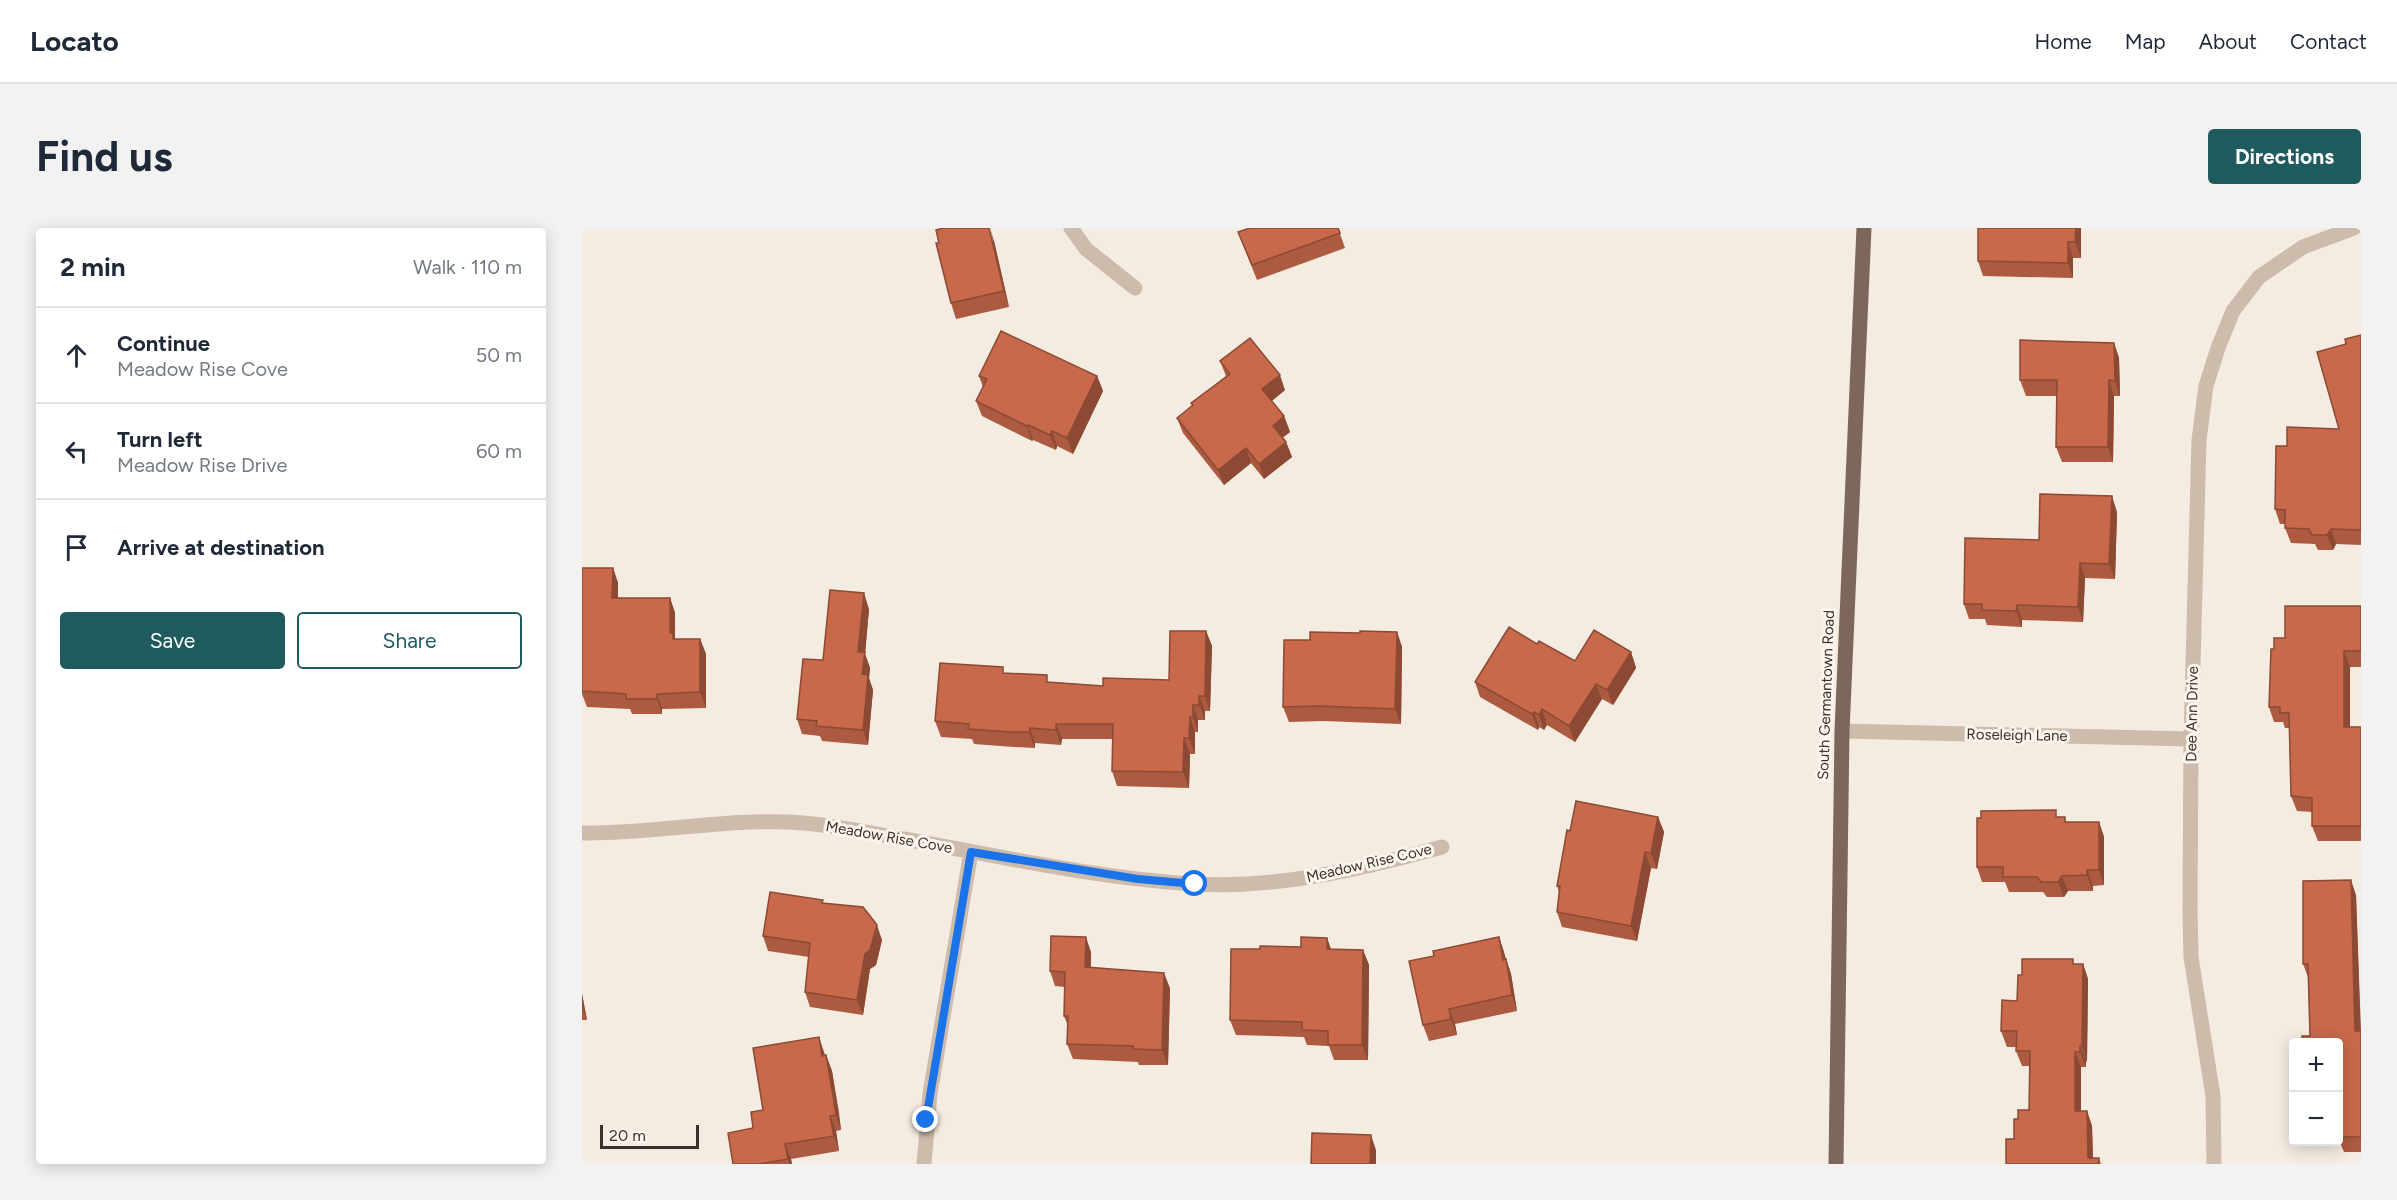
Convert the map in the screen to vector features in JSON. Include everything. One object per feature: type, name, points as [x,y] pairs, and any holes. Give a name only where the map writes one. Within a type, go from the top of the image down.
[{"type":"main road","name":"South Germantown Road","points":[[1836,1164],[1842,731],[1864,228]]},
{"type":"street","points":[[1071,228],[1086,249],[1135,288]]},
{"type":"street","name":"Dee Ann Drive","points":[[2214,1164],[2213,1096],[2192,957],[2190,911],[2191,739],[2199,440],[2206,386],[2233,311],[2259,277],[2303,247],[2354,228]]},
{"type":"street","name":"Roseleigh Lane","points":[[1842,731],[2191,739]]},
{"type":"street","name":"Meadow Rise Cove","points":[[582,833],[606,834],[736,822],[803,823],[1138,879],[1195,884],[1251,883],[1303,878],[1365,867],[1442,847]]},
{"type":"street","points":[[924,1164],[930,1094],[971,852]]},
{"type":"building","points":[[989,228],[1004,291],[951,303],[936,243],[939,243],[936,230]]},
{"type":"building","points":[[1250,228],[1338,228],[1340,233],[1252,265],[1238,232]]},
{"type":"building","points":[[1978,228],[2076,228],[2075,242],[2068,242],[2068,263],[1978,261]]},
{"type":"building","points":[[1001,331],[1097,376],[1067,438],[1052,431],[1050,435],[1027,426],[976,401],[987,379],[979,376]]},
{"type":"building","points":[[2361,335],[2361,530],[2331,529],[2327,535],[2312,535],[2309,529],[2285,528],[2285,510],[2275,509],[2276,446],[2287,446],[2287,427],[2339,429],[2317,352],[2346,344],[2345,339]]},
{"type":"building","points":[[1250,338],[1280,375],[1262,389],[1284,416],[1273,426],[1286,442],[1259,464],[1246,448],[1218,470],[1177,418],[1193,405],[1191,403],[1230,374],[1220,361]]},
{"type":"building","points":[[2020,340],[2114,343],[2115,381],[2109,380],[2108,447],[2056,447],[2057,380],[2020,380]]},
{"type":"building","points":[[2040,494],[2112,496],[2109,564],[2080,563],[2078,607],[2017,605],[2016,611],[1982,610],[1982,604],[1964,604],[1965,538],[2039,540]]},
{"type":"building","points":[[582,568],[613,568],[612,598],[670,598],[670,633],[673,633],[673,639],[700,639],[700,692],[657,694],[657,699],[626,699],[626,694],[582,691]]},
{"type":"building","points":[[830,590],[864,593],[858,652],[865,652],[862,674],[868,675],[863,730],[816,726],[817,721],[797,719],[803,659],[823,660]]},
{"type":"building","points":[[2285,606],[2361,606],[2361,651],[2344,651],[2344,727],[2361,727],[2361,826],[2312,826],[2312,798],[2291,796],[2289,713],[2280,713],[2280,707],[2269,707],[2271,649],[2274,649],[2274,638],[2285,638]]},
{"type":"building","points":[[1509,627],[1537,644],[1539,641],[1575,661],[1594,630],[1631,652],[1607,690],[1596,684],[1569,726],[1542,709],[1539,715],[1534,712],[1532,714],[1475,682]]},
{"type":"building","points":[[1170,631],[1206,631],[1205,696],[1199,696],[1199,705],[1193,705],[1189,738],[1184,738],[1183,772],[1112,771],[1113,724],[1056,724],[1056,730],[1030,728],[1029,732],[1009,732],[968,729],[969,724],[935,721],[940,663],[1003,667],[1003,673],[1047,675],[1047,682],[1103,686],[1103,678],[1169,680]]},
{"type":"building","points":[[1360,631],[1397,632],[1395,709],[1283,707],[1284,640],[1310,640],[1310,632],[1360,633]]},
{"type":"building","points":[[1576,801],[1658,817],[1651,853],[1645,852],[1631,926],[1557,912],[1560,886],[1557,886],[1567,830],[1570,831]]},
{"type":"building","points":[[2056,810],[2056,817],[2065,817],[2065,822],[2099,822],[2099,870],[2087,870],[2087,875],[2062,876],[2058,882],[2041,882],[2037,877],[2003,877],[2003,867],[1977,867],[1977,818],[1981,818],[1981,811]]},
{"type":"building","points":[[2351,880],[2355,1031],[2361,1031],[2361,1137],[2343,1137],[2343,1038],[2302,1038],[2302,1036],[2310,1036],[2308,964],[2303,964],[2303,881]]},
{"type":"building","points":[[770,892],[823,900],[822,903],[863,907],[877,925],[870,950],[865,954],[857,1000],[805,992],[810,943],[763,936]]},
{"type":"building","points":[[1051,936],[1086,937],[1085,967],[1164,973],[1162,1050],[1133,1049],[1133,1046],[1067,1044],[1068,1016],[1064,1016],[1065,972],[1050,971]]},
{"type":"building","points":[[1301,937],[1327,938],[1327,949],[1363,950],[1362,1045],[1328,1045],[1328,1031],[1302,1030],[1302,1022],[1230,1020],[1231,949],[1260,949],[1260,946],[1301,947]]},
{"type":"building","points":[[1499,937],[1503,960],[1506,959],[1512,995],[1449,1009],[1451,1019],[1423,1025],[1409,961],[1434,956],[1433,951]]},
{"type":"building","points":[[2022,959],[2073,959],[2073,964],[2083,964],[2082,1046],[2080,1046],[2080,1052],[2075,1052],[2075,1111],[2087,1111],[2088,1158],[2099,1158],[2098,1164],[2006,1164],[2006,1139],[2014,1139],[2014,1119],[2018,1119],[2018,1110],[2029,1110],[2030,1051],[2016,1051],[2017,1031],[2001,1031],[2002,1000],[2017,1001],[2018,975],[2022,975]]},
{"type":"building","points":[[819,1037],[822,1056],[826,1055],[836,1115],[830,1116],[834,1136],[785,1144],[788,1159],[759,1164],[733,1164],[728,1133],[753,1128],[751,1112],[763,1110],[753,1048]]},
{"type":"building","points":[[1312,1133],[1371,1135],[1370,1164],[1311,1164]]},
{"type":"route","points":[[926,1120],[971,852],[1138,879],[1195,884]]}]
